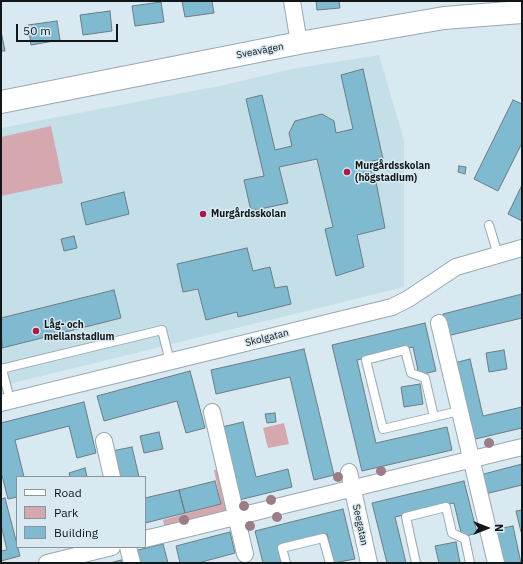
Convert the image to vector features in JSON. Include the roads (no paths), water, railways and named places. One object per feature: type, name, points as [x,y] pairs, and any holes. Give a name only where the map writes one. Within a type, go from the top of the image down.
[{"type":"main road","name":"Sveavägen","points":[[1,102],[299,43],[444,18],[522,12]]},
{"type":"street","points":[[292,1],[299,43]]},
{"type":"street","name":"Skolgatan","points":[[5,402],[392,307],[408,300],[456,267],[522,248]]},
{"type":"street","points":[[439,323],[496,563]]},
{"type":"street","points":[[212,412],[245,554]]},
{"type":"street","points":[[104,441],[112,476]]},
{"type":"street","points":[[146,539],[237,518],[352,487],[522,447]]},
{"type":"street","points":[[349,472],[352,487]]},
{"type":"street","name":"Seegatan","points":[[352,487],[369,563]]},
{"type":"street","points":[[48,563],[108,548]]},
{"type":"street","points":[[128,548],[132,563]]},
{"type":"lane","points":[[489,225],[498,254]]},
{"type":"lane","points":[[5,402],[1,369],[162,330],[170,362]]},
{"type":"lane","points":[[434,417],[425,378],[411,373],[405,350],[366,360],[383,429],[434,417],[459,410]]},
{"type":"lane","points":[[416,563],[406,517],[446,507],[452,533],[465,539],[470,563]]},
{"type":"lane","points":[[286,563],[282,548],[323,538],[330,563]]},
{"type":"place","name":"Murgårdsskolan (högstadium)","points":[[347,172]]},
{"type":"place","name":"Murgårdsskolan","points":[[203,214]]},
{"type":"place","name":"Låg- och mellanstadium","points":[[36,331]]}]
